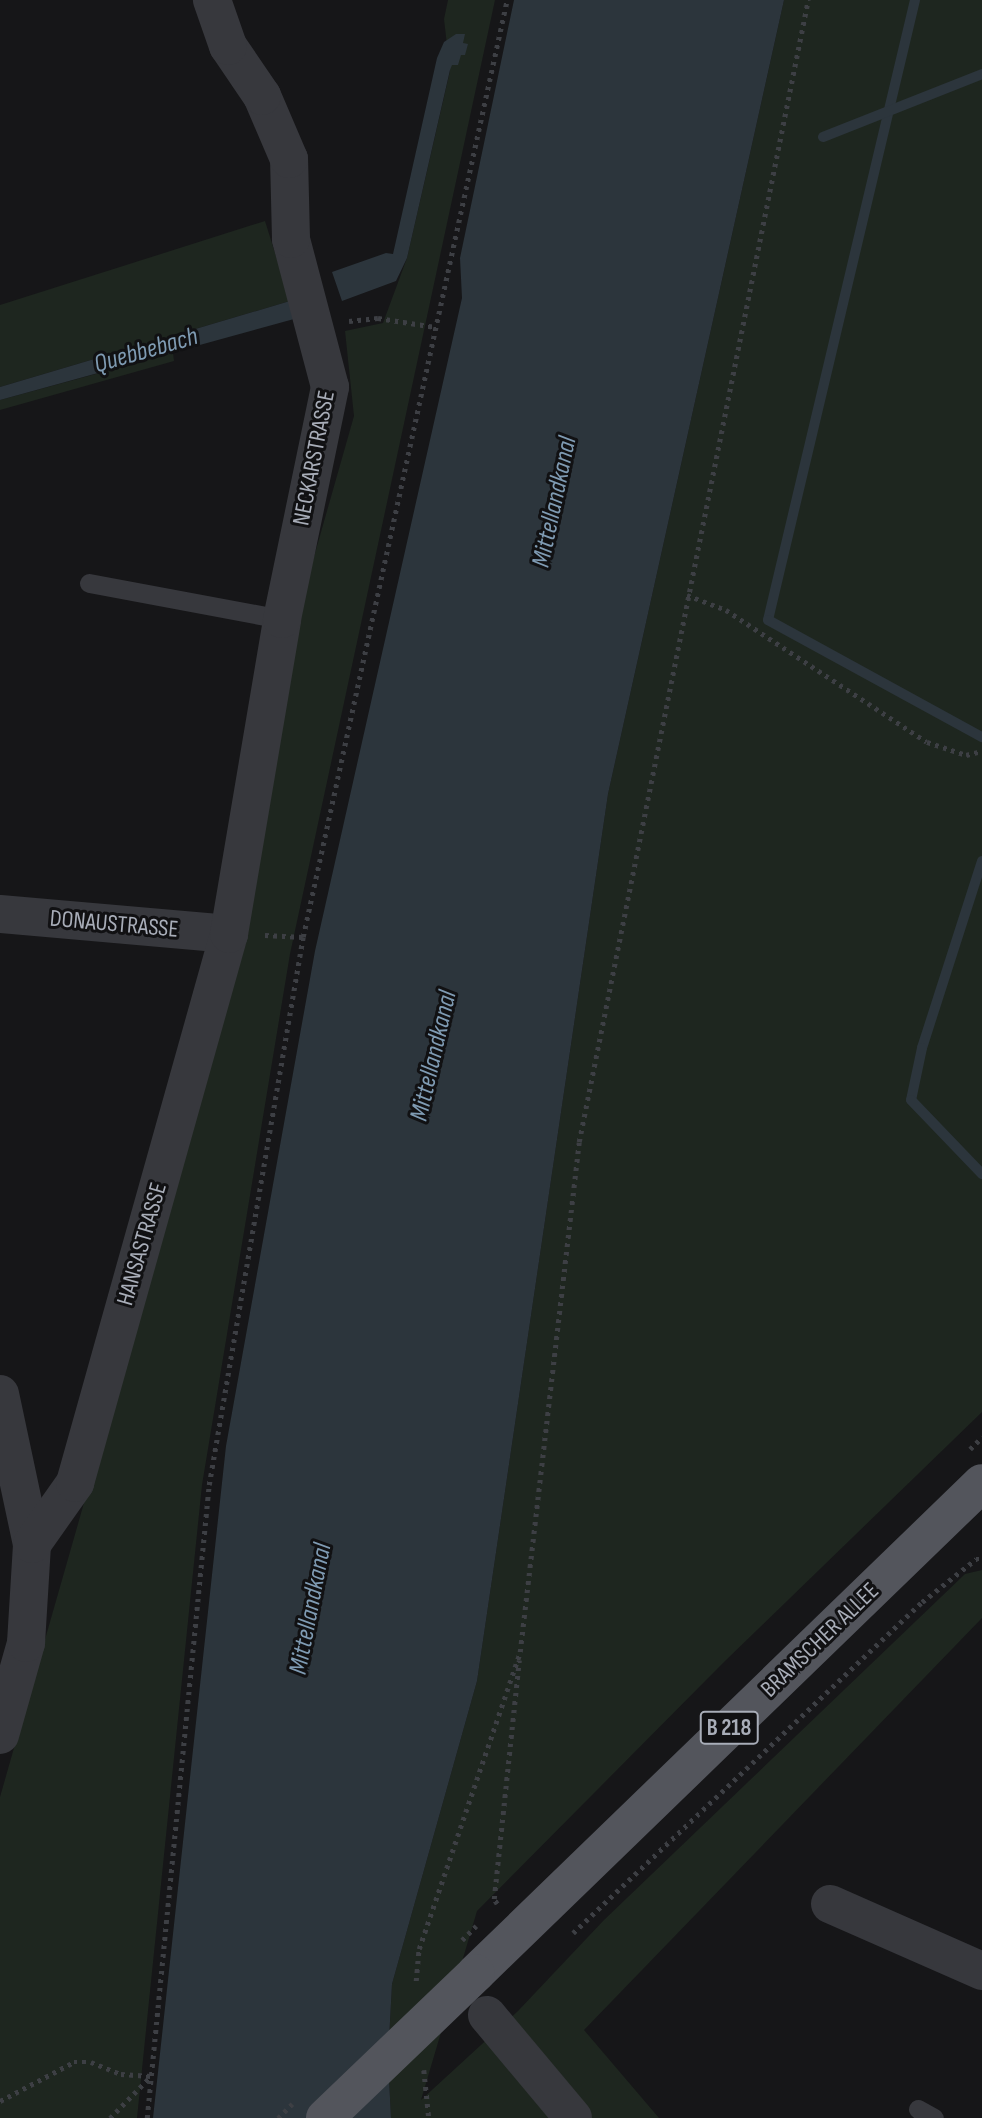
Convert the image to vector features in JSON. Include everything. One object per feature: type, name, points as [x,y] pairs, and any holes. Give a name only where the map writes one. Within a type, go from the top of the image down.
[{"type":"main road","name":"BRAMSCHER ALLEE","points":[[325,2118],[982,1483]]},
{"type":"street","name":"NECKARSTRASSE","points":[[212,0],[228,46],[262,96],[289,159],[291,239],[316,324],[330,387],[282,619],[229,934]]},
{"type":"street","name":"DONAUSTRASSE","points":[[0,914],[229,934]]},
{"type":"street","name":"HANSASTRASSE","points":[[32,1545],[75,1482],[229,934]]},
{"type":"street","points":[[0,1394],[32,1545],[26,1643],[0,1735]]},
{"type":"street","points":[[830,1904],[982,1971]]},
{"type":"street","points":[[487,2015],[573,2118]]},
{"type":"lane","points":[[89,583],[282,619]]},
{"type":"path","points":[[147,2118],[209,1485],[303,937],[507,0]]},
{"type":"path","points":[[497,1905],[494,1899],[520,1652],[579,1142],[808,0]]},
{"type":"path","points":[[316,324],[378,318],[435,327]]},
{"type":"path","points":[[687,595],[726,610],[927,742],[966,755],[982,751]]},
{"type":"path","points":[[566,1940],[922,1602],[976,1559],[982,1559]]},
{"type":"path","points":[[416,1985],[419,1949],[520,1652]]},
{"type":"path","points":[[0,2101],[74,2063],[91,2063],[121,2074],[151,2076]]},
{"type":"path","points":[[424,2065],[429,2118]]},
{"type":"path","points":[[110,2118],[151,2076]]},
{"type":"shaded area","points":[[448,0],[495,0],[290,954],[202,1485],[137,2118],[0,2118],[0,1797],[241,953],[296,620],[354,416],[345,331],[383,323],[407,258],[450,71],[444,19]]},
{"type":"shaded area","points":[[784,0],[982,0],[982,1412],[724,1662],[477,1911],[421,2100],[518,2011],[604,1920],[965,1574],[982,1570],[982,1618],[584,2030],[659,2118],[391,2118],[388,2059],[392,1984],[477,1681],[608,794]]},
{"type":"shaded area","points":[[265,221],[290,301],[0,387],[0,305]]},
{"type":"shaded area","points":[[173,353],[174,361],[0,410],[0,400]]},
{"type":"water","name":"Mittellandkanal","points":[[514,0],[784,0],[608,794],[477,1681],[392,1984],[388,2059],[391,2118],[153,2118],[226,1446],[315,951],[462,298],[460,258]]},
{"type":"water","points":[[456,34],[465,34],[463,43],[468,44],[465,55],[461,55],[458,65],[452,65],[450,70],[407,258],[396,281],[342,301],[332,272],[386,253],[393,254],[437,58],[444,42]]},
{"type":"water","name":"Quebbebach","points":[[290,301],[294,319],[0,400],[0,387]]},
{"type":"waterway","points":[[915,0],[768,620],[982,737]]},
{"type":"waterway","points":[[823,137],[982,74]]},
{"type":"waterway","points":[[982,861],[922,1048],[911,1100],[982,1174]]}]
